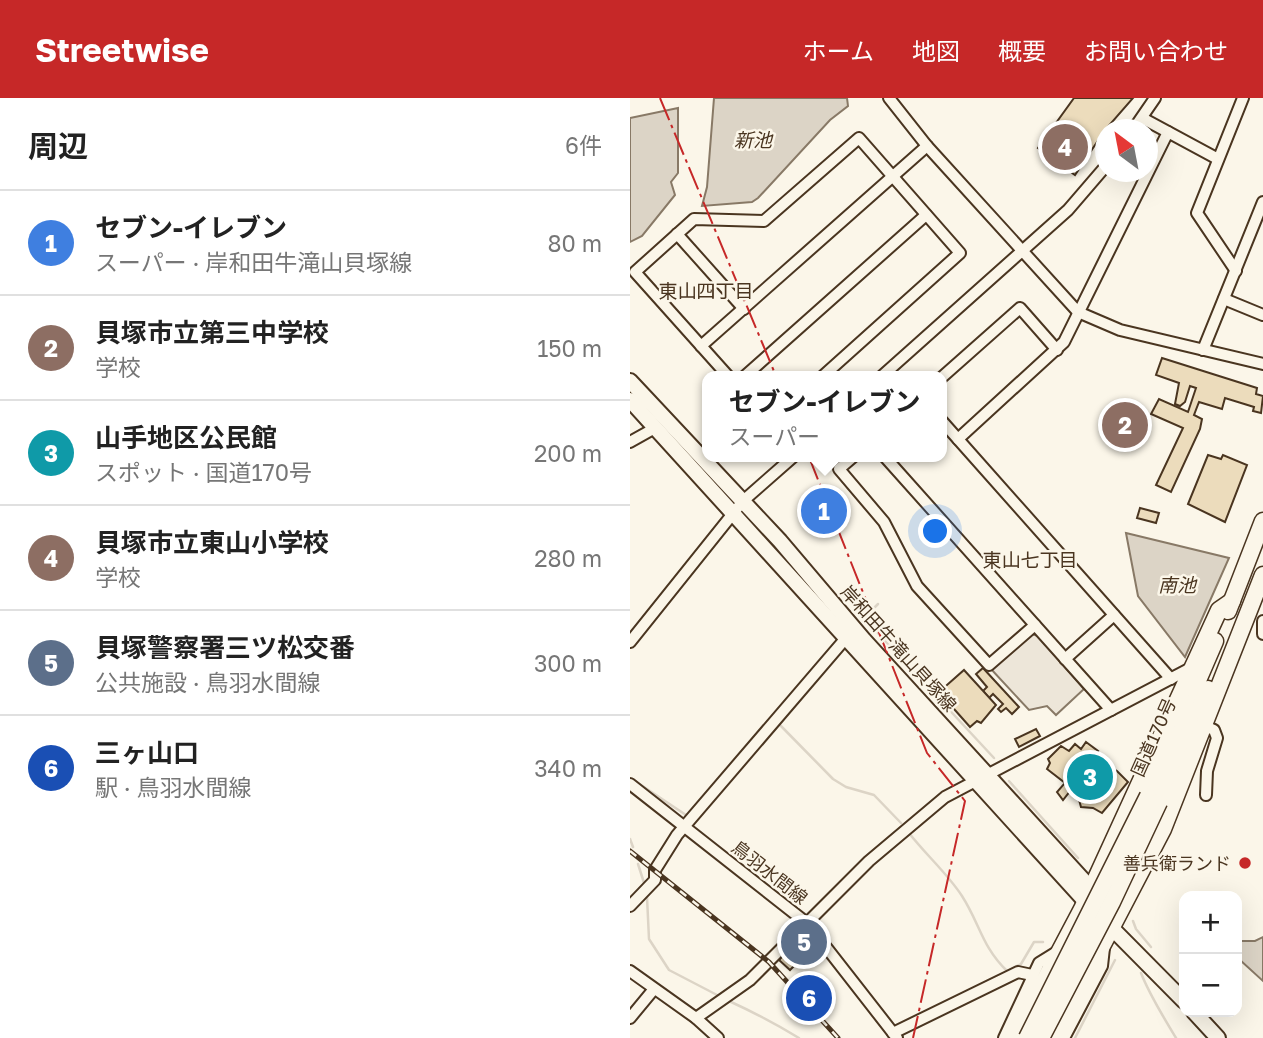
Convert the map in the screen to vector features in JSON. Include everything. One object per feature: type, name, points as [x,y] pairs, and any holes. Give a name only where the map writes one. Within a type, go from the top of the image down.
[{"type":"highway","name":"国道170号","points":[[1041,1038],[1112,902],[1263,521]]},
{"type":"highway","name":"国道170号","points":[[1027,1038],[1154,799],[1263,562]]},
{"type":"highway","points":[[1054,1038],[1163,830],[1259,604],[1263,575]]},
{"type":"highway","points":[[1014,1038],[1088,894],[1219,610],[1232,601]]},
{"type":"main road","name":"岸和田牛滝山貝塚線","points":[[630,381],[702,457]]},
{"type":"main road","name":"岸和田牛滝山貝塚線","points":[[630,400],[846,638],[981,777],[1179,996]]},
{"type":"main road","name":"岸和田牛滝山貝塚線","points":[[706,462],[981,777]]},
{"type":"main road","points":[[1199,1017],[1218,1038]]},
{"type":"street","points":[[888,98],[927,146],[1078,312],[1120,330],[1263,364]]},
{"type":"street","points":[[1154,98],[1142,118],[1218,159]]},
{"type":"street","points":[[1236,271],[1197,213],[1243,98]]},
{"type":"street","points":[[958,439],[1064,342],[1168,132]]},
{"type":"street","points":[[724,371],[635,272],[694,219],[764,221],[859,138],[960,253],[829,371]]},
{"type":"street","points":[[701,346],[927,146]]},
{"type":"street","points":[[888,371],[1068,210],[1095,179]]},
{"type":"street","points":[[1203,350],[1263,202]]},
{"type":"street","points":[[751,371],[926,215]]},
{"type":"street","points":[[677,234],[744,309]]},
{"type":"street","points":[[1224,299],[1263,315]]},
{"type":"street","points":[[947,373],[1020,308],[1057,350]]},
{"type":"street","points":[[947,427],[1171,679]]},
{"type":"street","points":[[630,442],[655,428]]},
{"type":"street","points":[[630,642],[743,501],[787,462]]},
{"type":"street","points":[[847,462],[839,469],[884,522],[917,586],[989,665],[1035,625]]},
{"type":"street","points":[[890,462],[1111,710]]},
{"type":"street","points":[[1065,659],[1114,615]]},
{"type":"street","points":[[1263,621],[1263,634]]},
{"type":"street","points":[[630,906],[648,890],[664,853],[684,826],[846,638]]},
{"type":"street","points":[[696,1018],[750,980],[869,861],[915,821],[981,777],[1191,668]]},
{"type":"street","points":[[1205,726],[1214,730],[1217,738],[1207,771],[1206,795]]},
{"type":"street","name":"鳥羽水間線","points":[[630,784],[808,924],[895,1035]]},
{"type":"street","points":[[1065,1038],[1102,966],[1105,945]]},
{"type":"street","points":[[1004,1038],[1032,975],[1044,957],[1060,950]]},
{"type":"street","points":[[630,971],[696,1018],[716,1037]]},
{"type":"street","points":[[895,1035],[1018,972],[1032,975]]},
{"type":"street","points":[[630,1018],[654,989]]},
{"type":"shaded area","points":[[1032,634],[1038,636],[1084,689],[1056,715],[1047,706],[1029,710],[991,669]]},
{"type":"water","name":"新池","points":[[714,98],[847,98],[848,106],[830,120],[758,198],[752,202],[702,206],[707,187]]},
{"type":"water","points":[[678,108],[678,173],[671,182],[675,195],[642,236],[630,242],[630,118]]},
{"type":"water","name":"南池","points":[[1126,533],[1229,558],[1185,657],[1138,596]]},
{"type":"water","points":[[1263,937],[1263,981],[1242,962],[1242,941],[1255,941]]},
{"type":"building","points":[[1074,98],[1133,98],[1115,119],[1095,119],[1095,145],[1075,175],[1038,148]]},
{"type":"building","points":[[1162,358],[1257,388],[1256,394],[1263,396],[1261,413],[1253,411],[1254,407],[1225,398],[1222,409],[1199,402],[1194,415],[1202,419],[1200,429],[1171,492],[1156,485],[1183,428],[1151,414],[1159,399],[1188,412],[1196,388],[1190,386],[1185,402],[1180,406],[1175,404],[1179,383],[1156,375]]},
{"type":"building","points":[[1208,455],[1221,459],[1223,455],[1247,465],[1225,522],[1188,504]]},
{"type":"building","points":[[823,496],[838,512],[825,525],[810,509]]},
{"type":"building","points":[[1140,508],[1159,513],[1156,523],[1137,518]]},
{"type":"building","points":[[983,668],[1019,707],[1012,714],[1006,708],[1001,712],[998,709],[1003,704],[993,694],[989,698],[983,691],[987,687],[976,674]]},
{"type":"building","points":[[964,670],[996,705],[981,723],[977,721],[970,727],[939,692]]},
{"type":"building","points":[[1036,729],[1040,736],[1019,747],[1015,739]]},
{"type":"building","points":[[1086,742],[1098,751],[1093,757],[1117,771],[1128,782],[1102,813],[1093,808],[1081,807],[1078,796],[1071,790],[1063,800],[1057,792],[1065,783],[1047,769],[1050,763],[1048,759],[1061,746],[1069,751],[1075,744],[1081,749]]},
{"type":"building","points":[[785,953],[796,964],[790,970],[779,960]]},
{"type":"waterway","points":[[878,604],[864,618],[994,758]]},
{"type":"waterway","points":[[779,724],[833,779],[846,787],[874,795],[901,823]]},
{"type":"waterway","points":[[635,781],[686,815]]},
{"type":"waterway","points":[[1009,781],[1078,858]]},
{"type":"waterway","points":[[909,833],[956,888],[992,953],[1007,971],[1021,964],[1034,942],[1043,942]]},
{"type":"waterway","points":[[630,839],[633,847]]},
{"type":"waterway","points":[[638,864],[645,886]]},
{"type":"waterway","points":[[647,897],[649,939],[669,970],[719,996]]},
{"type":"waterway","points":[[1133,921],[1151,947]]},
{"type":"waterway","points":[[1075,1038],[1115,960]]},
{"type":"waterway","points":[[1141,973],[1176,1038]]},
{"type":"waterway","points":[[729,1001],[799,1038]]},
{"type":"railway","points":[[630,851],[769,962],[838,1038]]},
{"type":"power","points":[[660,98],[774,371]]},
{"type":"power","points":[[811,462],[927,753],[965,801],[913,1038]]},
{"type":"place","name":"貝塚市立東山小学校","points":[[1065,147]]},
{"type":"place","name":"貝塚市立第三中学校","points":[[1125,425]]},
{"type":"place","name":"セブン-イレブン","points":[[824,511]]},
{"type":"place","name":"山手地区公民館","points":[[1090,777]]},
{"type":"place","name":"善兵衛ランド","points":[[1245,863]]},
{"type":"place","name":"貝塚警察署三ツ松交番","points":[[804,942]]},
{"type":"place","name":"三ヶ山口","points":[[809,998]]},
{"type":"district","name":"東山四丁目","points":[[706,290]]},
{"type":"district","name":"東山七丁目","points":[[1030,559]]}]
